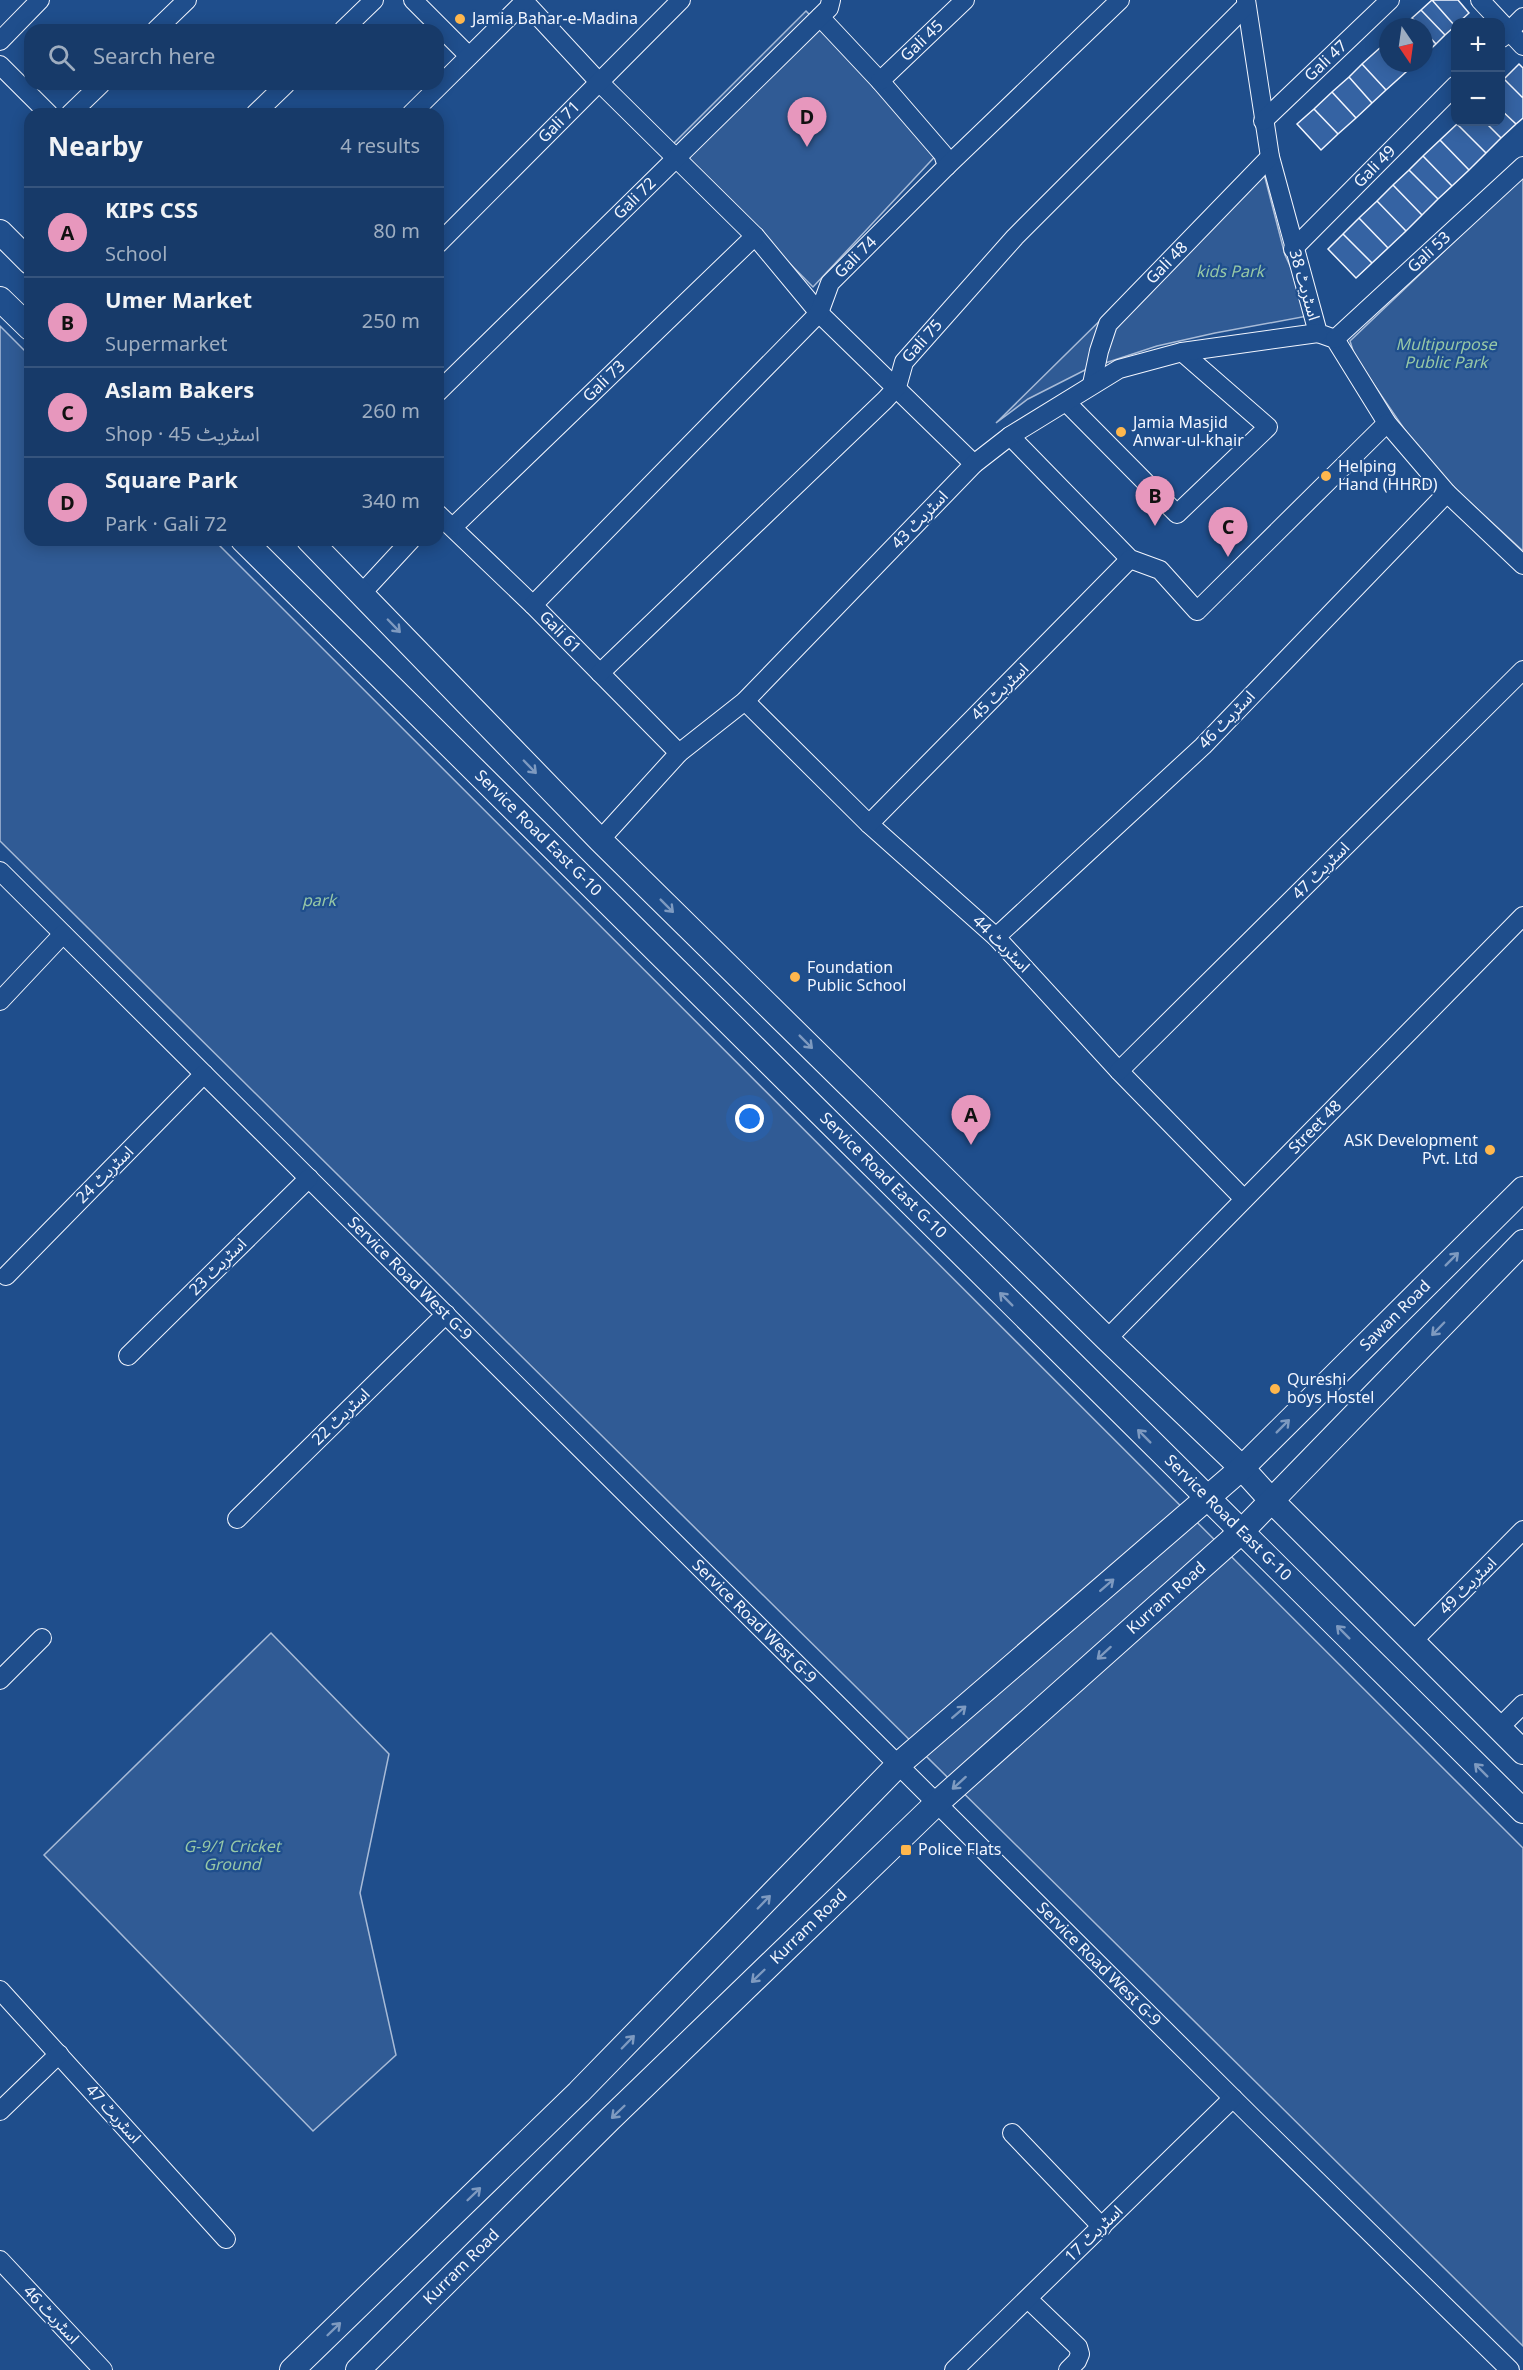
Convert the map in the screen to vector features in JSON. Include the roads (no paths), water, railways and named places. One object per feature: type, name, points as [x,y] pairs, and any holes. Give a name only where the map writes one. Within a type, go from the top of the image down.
[{"type":"main road","points":[[0,232],[24,256]]},
{"type":"main road","points":[[0,299],[24,322]]},
{"type":"main road","name":"Service Road East G-10","points":[[249,546],[1523,1811]]},
{"type":"main road","points":[[315,546],[600,840],[1107,1339],[1242,1468],[1271,1500],[1523,1752]]},
{"type":"main road","name":"Sawan Road","points":[[899,1764],[1242,1468],[1523,1188]]},
{"type":"main road","points":[[1271,1500],[1520,1250]]},
{"type":"main road","name":"Kurram Road","points":[[358,2370],[610,2119],[937,1803],[1242,1531],[1271,1500]]},
{"type":"main road","points":[[292,2370],[579,2092],[899,1764]]},
{"type":"street","points":[[0,41],[40,0]]},
{"type":"street","points":[[162,24],[187,0]]},
{"type":"street","points":[[349,24],[374,0]]},
{"type":"street","points":[[413,0],[437,24]]},
{"type":"street","name":"Gali 71","points":[[444,238],[681,0]]},
{"type":"street","name":"Gali 45","points":[[880,81],[965,0]]},
{"type":"street","name":"Gali 74","points":[[533,605],[819,313],[830,283],[1119,0]]},
{"type":"street","name":"Gali 47","points":[[1263,121],[1390,0]]},
{"type":"street","points":[[1480,0],[1493,18]]},
{"type":"street","points":[[444,81],[525,1],[599,82],[755,236],[819,313],[974,464]]},
{"type":"street","name":"اسٹریٹ 38","points":[[1246,3],[1270,157],[1293,249],[1326,336],[1387,423],[1447,493],[1523,565]]},
{"type":"street","name":"Gali 75","points":[[600,673],[897,387],[904,362],[1014,237],[1246,3]]},
{"type":"street","points":[[828,7],[880,81],[942,154],[947,166]]},
{"type":"street","name":"Gali 72","points":[[444,386],[828,7]]},
{"type":"street","points":[[1523,17],[1505,35],[1523,46]]},
{"type":"street","points":[[444,31],[469,56]]},
{"type":"street","points":[[0,65],[24,89]]},
{"type":"street","name":"Gali 49","points":[[1293,249],[1451,89]]},
{"type":"street","points":[[25,90],[43,108]]},
{"type":"street","points":[[76,108],[95,90]]},
{"type":"street","points":[[261,108],[280,90]]},
{"type":"street","points":[[417,108],[435,90]]},
{"type":"street","name":"Gali 48","points":[[1092,384],[1108,324],[1270,157]]},
{"type":"street","name":"Gali 53","points":[[1326,336],[1523,166]]},
{"type":"street","name":"Gali 73","points":[[453,527],[755,236]]},
{"type":"street","name":"اسٹریٹ 43","points":[[600,840],[679,753],[745,701],[974,464],[1010,436],[1119,369],[1182,351],[1326,336]]},
{"type":"street","points":[[1065,402],[1177,514],[1268,427],[1182,351]]},
{"type":"street","points":[[1010,436],[1131,560],[1160,570],[1197,611],[1387,423]]},
{"type":"street","name":"اسٹریٹ 46","points":[[996,937],[1203,746],[1447,493]]},
{"type":"street","name":"Gali 61","points":[[444,519],[679,753]]},
{"type":"street","points":[[362,593],[405,546]]},
{"type":"street","name":"اسٹریٹ 45","points":[[869,824],[1131,560]]},
{"type":"street","name":"اسٹریٹ 47","points":[[1119,1071],[1523,670]]},
{"type":"street","name":"اسٹریٹ 44","points":[[745,701],[869,824],[996,937],[1119,1071],[1244,1199]]},
{"type":"street","name":"Service Road West G-9","points":[[0,871],[1233,2098],[1510,2370]]},
{"type":"street","name":"Street 48","points":[[1107,1339],[1523,916]]},
{"type":"street","points":[[0,1001],[63,934]]},
{"type":"street","name":"اسٹریٹ 24","points":[[6,1276],[204,1074]]},
{"type":"street","name":"اسٹریٹ 23","points":[[128,1356],[309,1178]]},
{"type":"street","name":"اسٹریٹ 22","points":[[237,1519],[446,1314]]},
{"type":"street","name":"اسٹریٹ 49","points":[[1412,1642],[1523,1530]]},
{"type":"street","points":[[0,1680],[42,1638]]},
{"type":"street","points":[[1499,1728],[1523,1704]]},
{"type":"street","name":"اسٹریٹ 47","points":[[0,1990],[226,2239]]},
{"type":"street","points":[[0,2111],[59,2054]]},
{"type":"street","name":"اسٹریٹ 17","points":[[954,2370],[1233,2098]]},
{"type":"street","points":[[1012,2133],[1102,2227]]},
{"type":"street","name":"اسٹریٹ 46","points":[[0,2260],[103,2370]]},
{"type":"street","points":[[1028,2300],[1078,2347],[1080,2354],[1077,2361],[1068,2370]]},
{"type":"place","name":"Jamia Bahar-e-Madina","points":[[460,19]]},
{"type":"place","name":"Square Park","points":[[807,147]]},
{"type":"place","name":"Jamia Masjid Anwar-ul-khair","points":[[1121,432]]},
{"type":"place","name":"Helping Hand (HHRD)","points":[[1326,476]]},
{"type":"place","name":"Umer Market","points":[[1155,526]]},
{"type":"place","name":"Aslam Bakers","points":[[1228,557]]},
{"type":"place","name":"Foundation Public School","points":[[795,977]]},
{"type":"place","name":"KIPS CSS","points":[[971,1145]]},
{"type":"place","name":"ASK Development Pvt. Ltd","points":[[1490,1150]]},
{"type":"place","name":"Qureshi boys Hostel","points":[[1275,1389]]},
{"type":"place","name":"Police Flats","points":[[906,1850]]},
{"type":"park label","name":"kids Park","points":[[1230,272]]},
{"type":"park label","name":"Multipurpose Public Park","points":[[1446,354]]},
{"type":"park label","name":"park","points":[[319,901]]},
{"type":"park label","name":"G-9/1 Cricket Ground","points":[[232,1856]]}]
